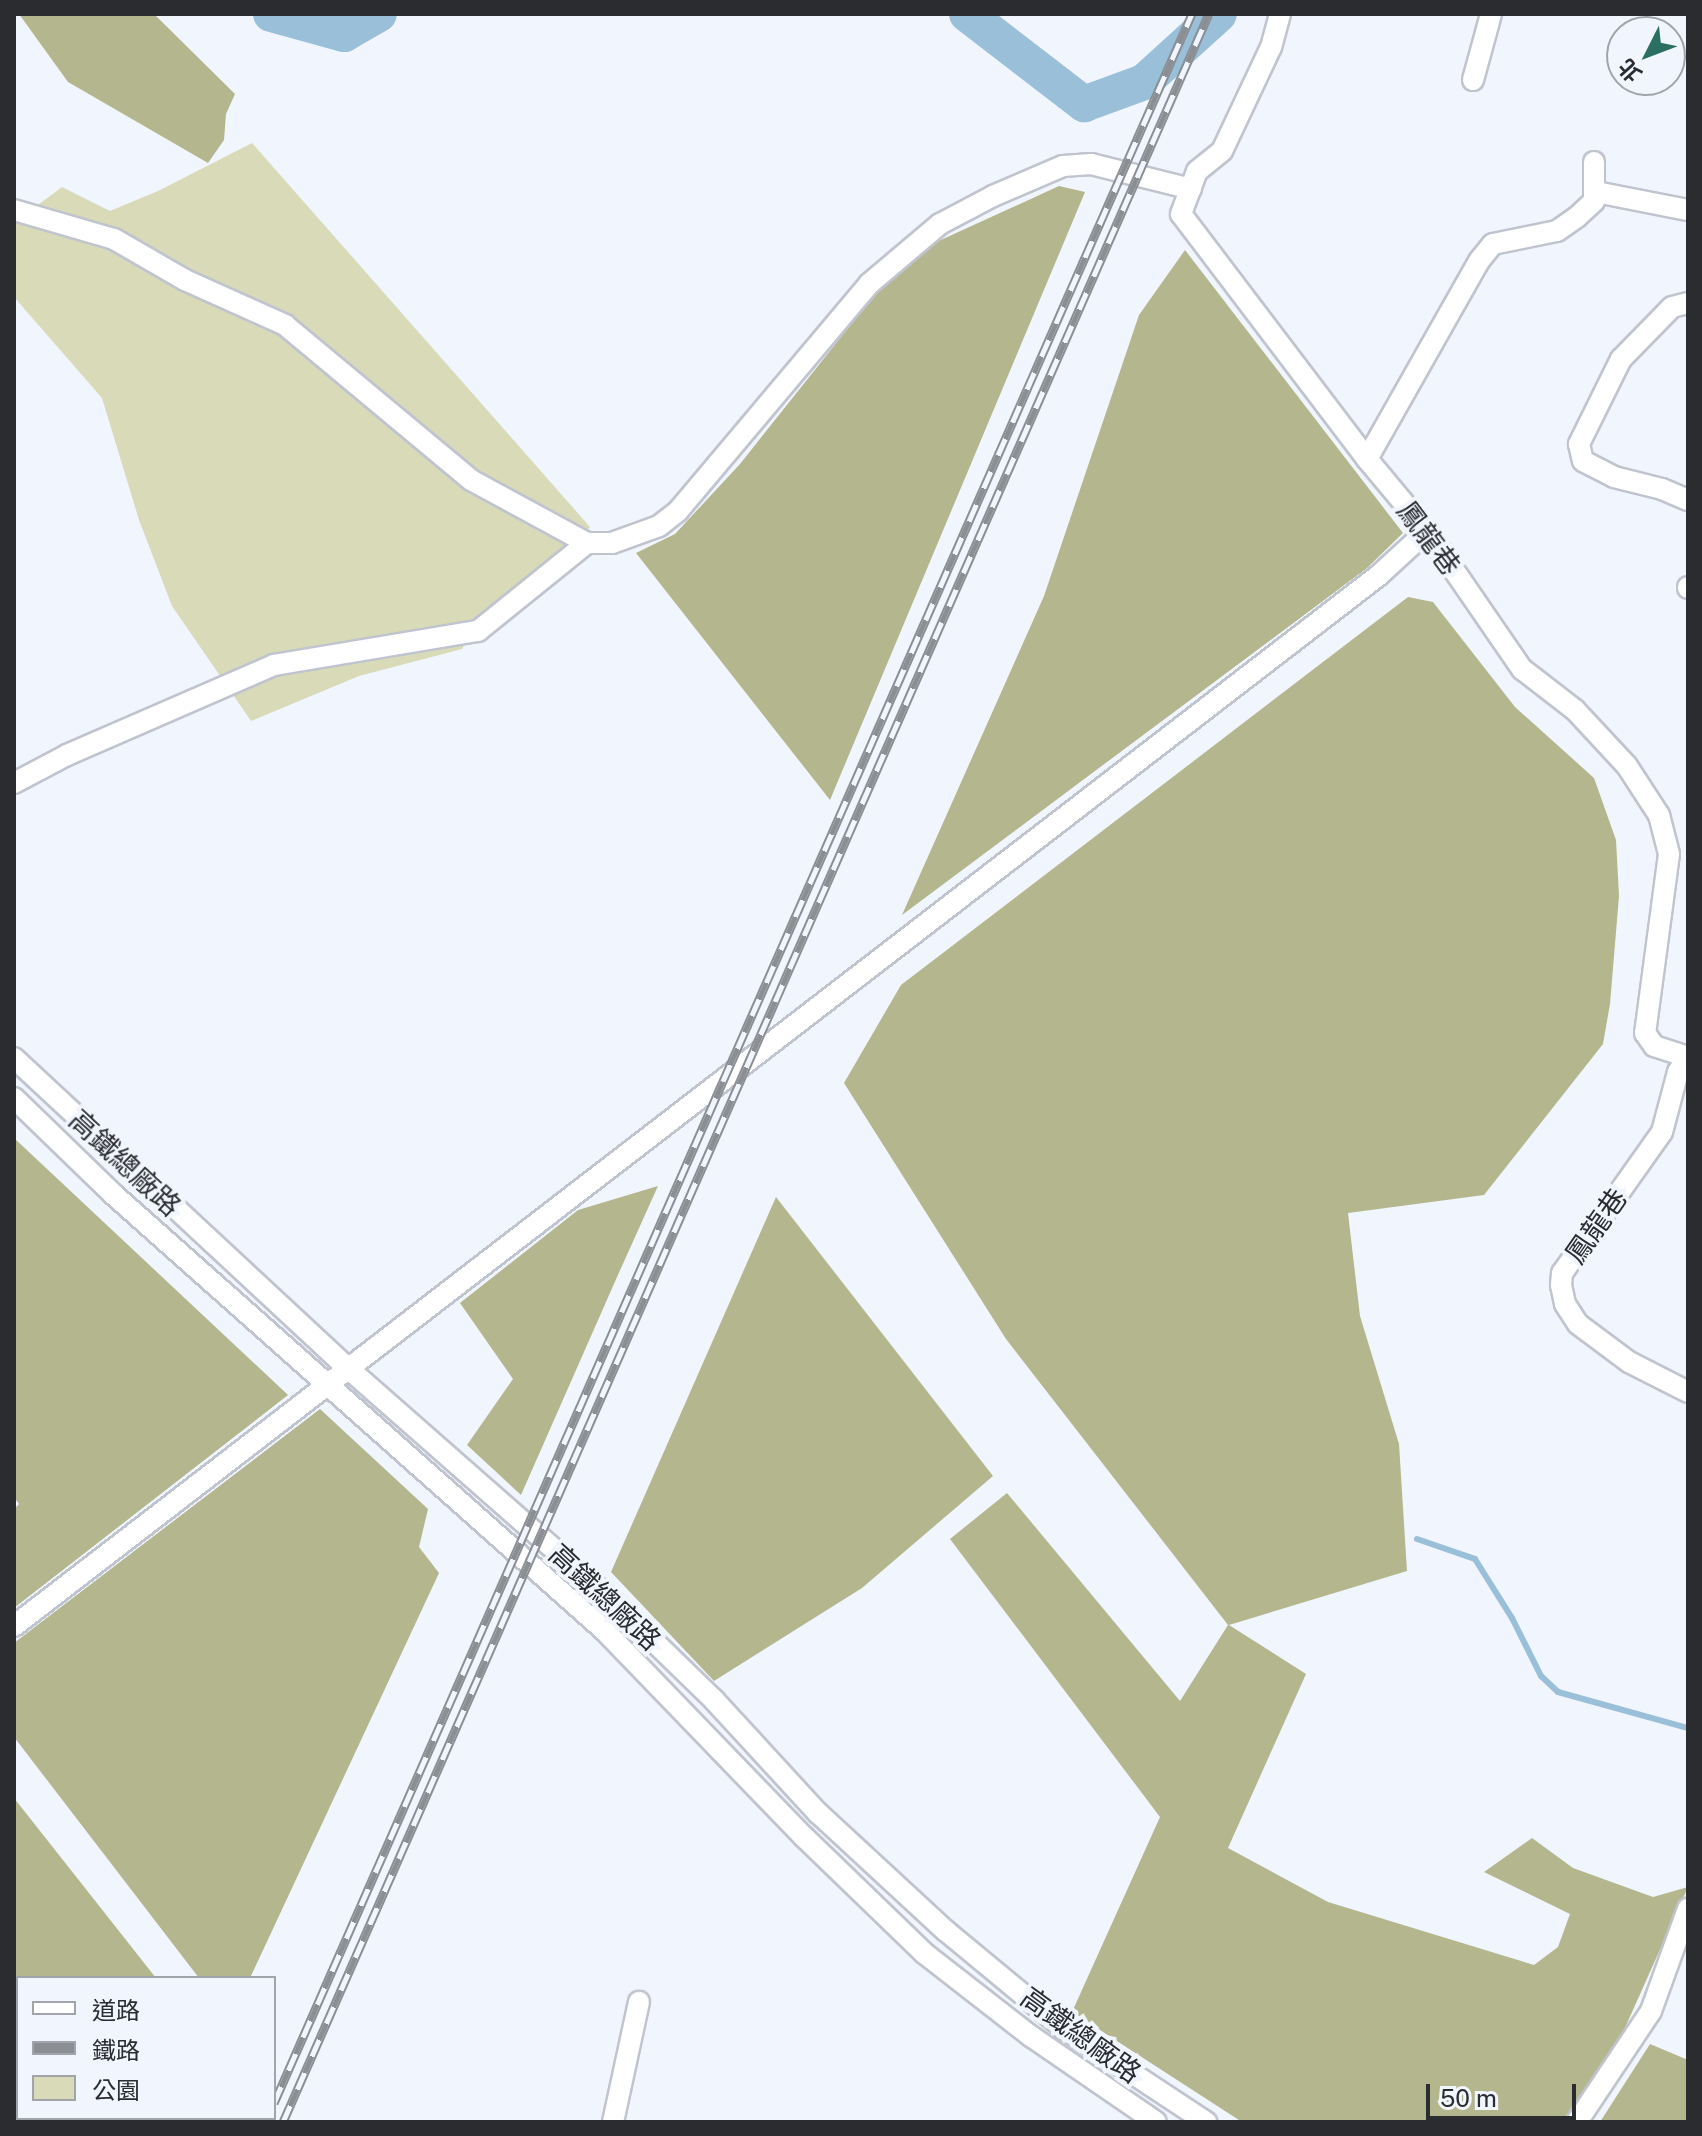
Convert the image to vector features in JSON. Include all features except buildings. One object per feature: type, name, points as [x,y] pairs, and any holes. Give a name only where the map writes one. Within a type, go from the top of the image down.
[{"type":"street","points":[[14,210],[114,239],[185,280],[285,325],[471,480],[587,543],[612,543],[659,526],[678,511],[869,284],[940,224],[993,196],[1063,166],[1091,164],[1191,189],[1197,171],[1222,151],[1271,47],[1280,14]]},
{"type":"street","points":[[1473,80],[1491,14]]},
{"type":"street","points":[[1367,459],[1479,261],[1493,244],[1557,231],[1594,201],[1594,162]]},
{"type":"street","name":"鳳龍巷","points":[[1191,189],[1181,214],[1367,459],[1427,531],[1522,669],[1575,710],[1627,766],[1659,815],[1669,854],[1645,1033],[1654,1046],[1688,1056],[1678,1072],[1662,1132],[1562,1273],[1561,1285],[1565,1304],[1578,1324],[1629,1362],[1688,1392]]},
{"type":"street","points":[[1596,192],[1688,210]]},
{"type":"street","points":[[1688,303],[1672,307],[1621,359],[1579,444],[1583,461],[1614,477],[1662,489],[1688,500]]},
{"type":"street","points":[[14,1626],[1366,585],[1427,531]]},
{"type":"street","points":[[14,783],[67,755],[274,665],[478,631],[587,543]]},
{"type":"street","name":"高鐵總廠路","points":[[14,1058],[349,1369],[605,1594],[714,1700],[818,1813],[946,1931],[1062,2027],[1206,2122]]},
{"type":"street","name":"高鐵總廠路","points":[[14,1098],[114,1195],[604,1630],[804,1837],[924,1953],[1032,2037],[1156,2122]]},
{"type":"street","points":[[1577,2122],[1651,2011],[1688,1909]]},
{"type":"street","points":[[613,2122],[639,2002]]},
{"type":"green space","points":[[19,14],[154,14],[235,94],[226,114],[224,140],[208,163],[68,82]]},
{"type":"green space","points":[[252,143],[590,527],[571,547],[477,621],[462,649],[359,676],[251,721],[172,606],[139,520],[102,398],[14,297],[14,223],[62,187],[110,211],[158,191]]},
{"type":"green space","points":[[1059,186],[1085,192],[830,800],[636,553],[675,534],[740,464],[876,293],[932,244]]},
{"type":"green space","points":[[1185,250],[1403,533],[1367,568],[902,915],[1044,596],[1139,315]]},
{"type":"green space","points":[[1408,597],[1433,602],[1515,707],[1594,778],[1616,840],[1619,896],[1610,1004],[1603,1044],[1484,1195],[1348,1213],[1360,1316],[1399,1444],[1407,1571],[1229,1625],[1306,1674],[1228,1848],[1328,1902],[1534,1965],[1558,1947],[1570,1914],[1484,1872],[1532,1838],[1573,1868],[1653,1897],[1688,1887],[1624,2030],[1565,2122],[1242,2122],[1072,2012],[1160,1817],[950,1539],[1007,1493],[1180,1701],[1228,1625],[1006,1339],[844,1083],[901,985]]},
{"type":"green space","points":[[14,1138],[288,1395],[14,1608],[14,1509],[19,1504],[14,1497]]},
{"type":"green space","points":[[658,1186],[521,1495],[467,1445],[513,1379],[460,1303],[578,1210]]},
{"type":"green space","points":[[776,1197],[993,1476],[862,1588],[714,1681],[611,1572]]},
{"type":"green space","points":[[320,1409],[428,1509],[419,1547],[439,1573],[251,1976],[197,1976],[14,1737],[14,1643]]},
{"type":"green space","points":[[14,1798],[154,1976],[16,1976],[16,2120],[180,2120],[14,2122]]},
{"type":"green space","points":[[1650,2044],[1688,2060],[1688,2122],[1600,2122]]},
{"type":"waterway","points":[[271,14],[344,34],[379,14]]},
{"type":"waterway","points":[[967,14],[1084,104],[1144,82],[1219,14]]},
{"type":"waterway","points":[[1417,1539],[1475,1559],[1512,1618],[1541,1676],[1558,1692],[1688,1728]]},
{"type":"railway","points":[[276,2098],[1192,14]]},
{"type":"railway","points":[[283,2122],[1209,14]]}]
